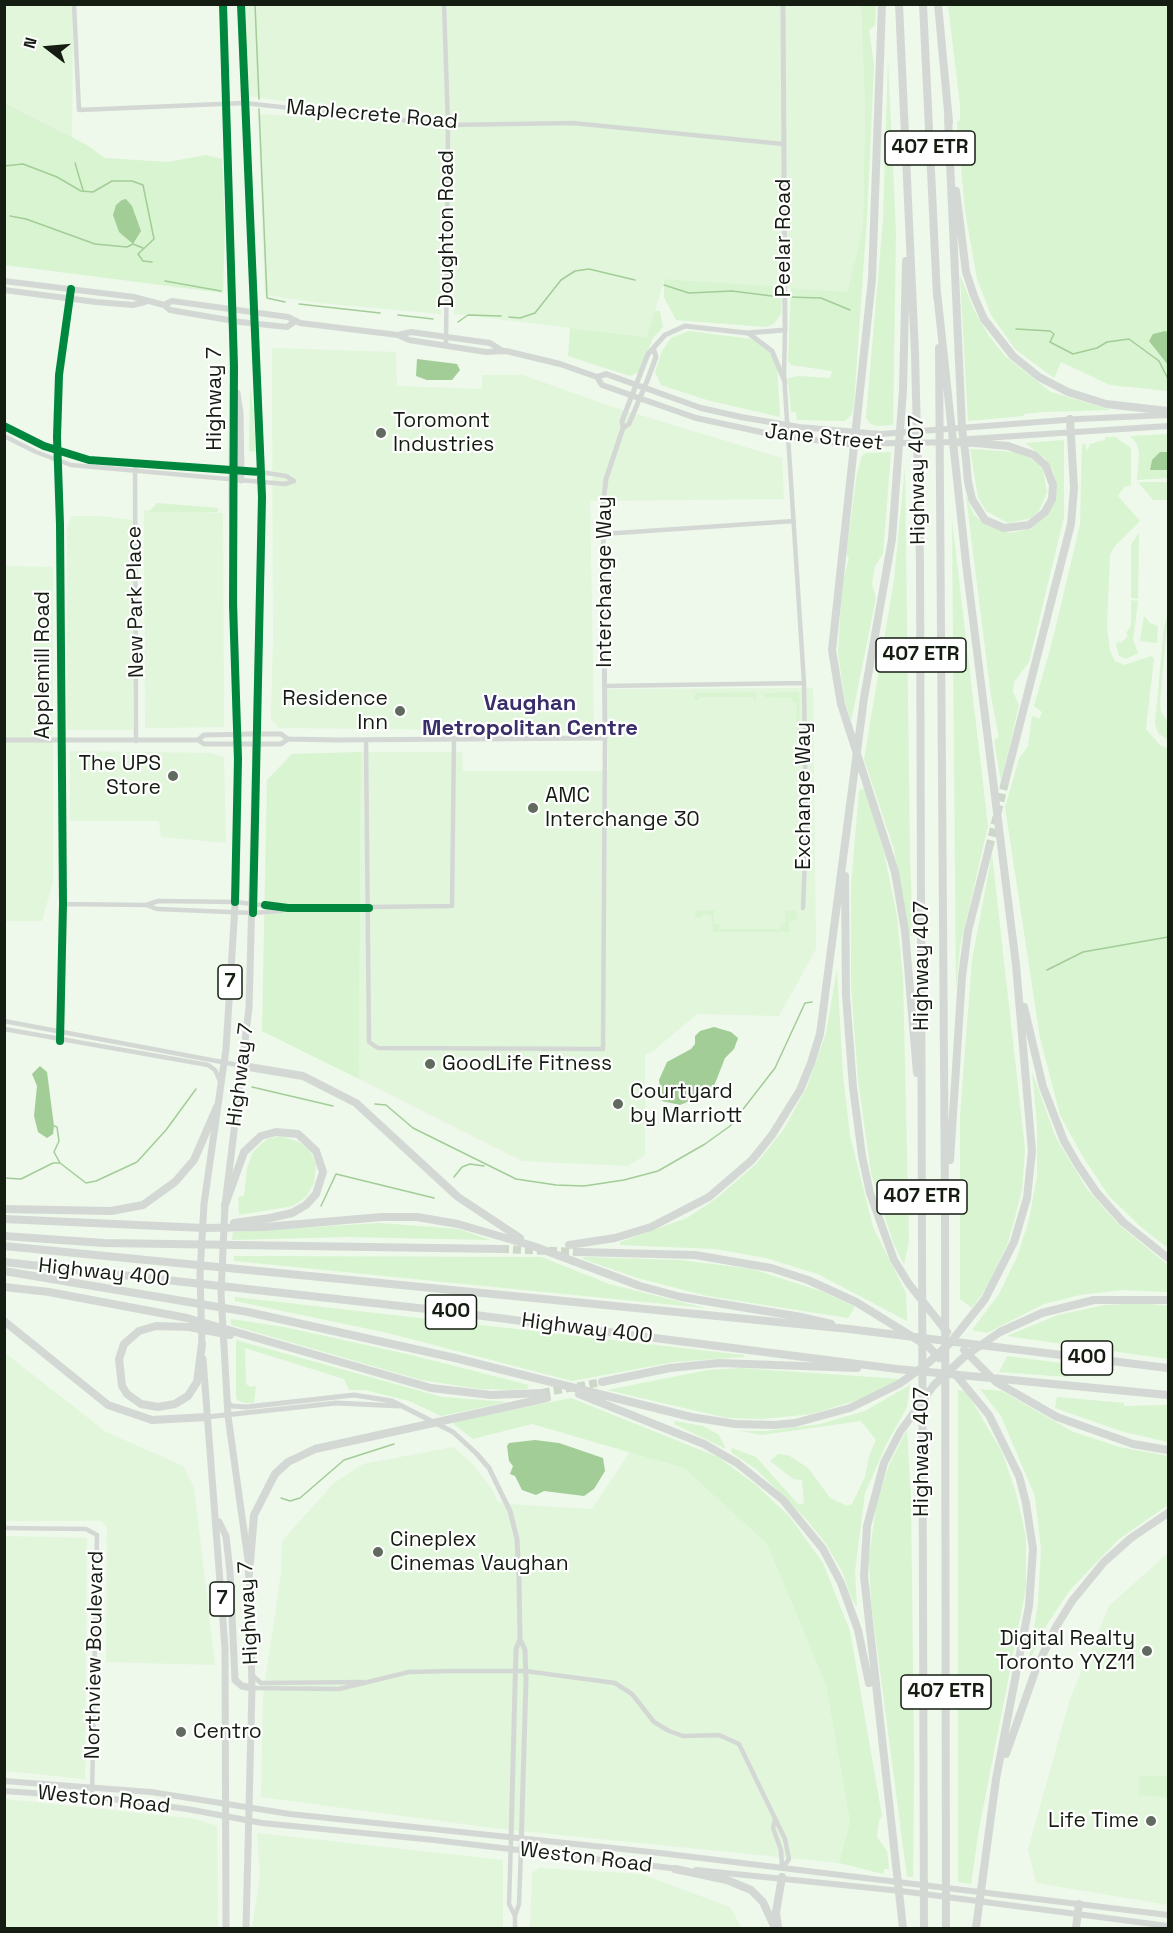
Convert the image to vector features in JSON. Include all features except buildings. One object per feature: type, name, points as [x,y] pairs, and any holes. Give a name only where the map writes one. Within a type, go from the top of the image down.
[{"type":"highway","points":[[882,4],[872,279],[832,650],[841,704],[895,872],[905,931],[922,1124]]},
{"type":"highway","name":"Highway 407","points":[[899,4],[908,186],[920,561],[924,1929]]},
{"type":"highway","name":"Highway 407","points":[[923,4],[937,292],[945,1205],[946,1929]]},
{"type":"highway","points":[[938,4],[966,272],[984,319],[1013,356],[1039,377],[1068,392],[1106,404],[1168,413]]},
{"type":"highway","points":[[948,117],[962,428],[972,499],[981,516],[997,526],[1017,528],[1039,519],[1049,506],[1053,492],[1051,475],[1042,460],[1016,447],[975,441],[956,442]]},
{"type":"highway","points":[[569,1245],[632,1233],[689,1209],[729,1182],[752,1160],[786,1116],[800,1090],[820,1034],[864,698],[892,539],[903,390],[908,186]]},
{"type":"highway","points":[[4,1271],[248,1312],[455,1358],[691,1417],[735,1424],[795,1423],[861,1404],[899,1384],[934,1358],[966,1325],[992,1289],[1021,1223],[1030,1174],[1030,1115],[1016,965],[966,563],[937,292]]},
{"type":"highway","points":[[1005,782],[1071,524],[1074,488],[1070,419]]},
{"type":"highway","points":[[945,1205],[962,976],[968,931],[989,848]]},
{"type":"highway","points":[[845,852],[846,995],[853,1087],[862,1156],[870,1193],[894,1260],[939,1324],[996,1382],[1029,1403],[1083,1428],[1133,1444],[1168,1450]]},
{"type":"highway","points":[[1016,965],[1038,1070],[1064,1141],[1078,1165],[1109,1207],[1147,1243],[1168,1258]]},
{"type":"highway","points":[[243,1066],[303,1076],[356,1103],[458,1197],[533,1246]]},
{"type":"highway","points":[[4,1209],[111,1211],[142,1204],[175,1182],[194,1160],[217,1107]]},
{"type":"highway","points":[[204,1228],[214,1223],[270,1218],[292,1213],[306,1205],[316,1194],[323,1172],[316,1150],[298,1134],[276,1132],[261,1136],[243,1152],[225,1205]]},
{"type":"highway","points":[[4,1219],[204,1228],[264,1227],[382,1217],[417,1218],[458,1224],[533,1246],[640,1286],[681,1297],[801,1317],[849,1329]]},
{"type":"highway","points":[[4,1236],[104,1243],[501,1249]]},
{"type":"highway","name":"Highway 400","points":[[4,1246],[849,1329],[1168,1368]]},
{"type":"highway","points":[[578,1252],[716,1257],[771,1268],[808,1280],[856,1302],[929,1347],[970,1389],[989,1415],[1019,1476],[1031,1532],[1033,1566],[1027,1617],[993,1804],[976,1929]]},
{"type":"highway","name":"Highway 400","points":[[4,1262],[447,1311],[897,1369],[1168,1395]]},
{"type":"highway","points":[[4,1287],[187,1318],[431,1388],[491,1395],[545,1395],[315,1449],[288,1462],[275,1473],[264,1491],[255,1515],[249,1574]]},
{"type":"highway","points":[[903,1929],[864,1564],[869,1514],[884,1463],[900,1432],[918,1405],[955,1364],[1000,1332],[1042,1313],[1094,1300],[1168,1300]]},
{"type":"highway","points":[[4,1321],[108,1405],[152,1420],[207,1417]]},
{"type":"highway","points":[[202,1344],[197,1382],[188,1396],[175,1404],[158,1407],[141,1404],[127,1394],[122,1386],[119,1359],[124,1344],[139,1331],[156,1326],[189,1327],[237,1336],[248,1335]]},
{"type":"highway","points":[[602,1382],[670,1368],[719,1363],[897,1369]]},
{"type":"highway","points":[[544,1381],[657,1423],[704,1444],[756,1477],[792,1510],[823,1549],[848,1598],[862,1647],[883,1748]]},
{"type":"highway","points":[[993,1804],[1023,1702],[1064,1614],[1104,1562],[1131,1538],[1168,1513]]},
{"type":"highway","points":[[675,1869],[727,1880],[751,1890],[764,1902],[776,1929]]},
{"type":"highway","points":[[776,1929],[776,1912],[782,1873]]},
{"type":"highway","points":[[1076,1929],[1079,1909]]},
{"type":"main road","name":"Highway 7","points":[[223,4],[234,376],[232,478],[237,734],[235,902],[225,1062],[204,1204],[200,1273],[202,1344],[225,1648],[226,1929]]},
{"type":"main road","name":"Highway 7","points":[[241,4],[262,497],[249,1008],[225,1205],[223,1345],[228,1416],[249,1574],[252,1688],[246,1929]]},
{"type":"main road","name":"Jane Street","points":[[4,281],[134,297],[164,305],[171,310],[232,321],[287,327],[294,322]]},
{"type":"main road","name":"Jane Street","points":[[4,290],[133,305],[146,302]]},
{"type":"main road","name":"Jane Street","points":[[164,305],[172,301],[288,317],[294,322],[398,335],[409,340],[486,352],[501,350]]},
{"type":"main road","name":"Jane Street","points":[[398,335],[411,332],[490,343],[501,350],[560,364],[597,377],[603,385],[696,418],[770,434],[856,444],[956,442]]},
{"type":"main road","name":"Jane Street","points":[[597,377],[606,374],[701,408],[799,427],[881,434],[1168,413]]},
{"type":"main road","points":[[234,376],[240,413],[240,480]]},
{"type":"main road","points":[[975,441],[1071,431],[1168,426]]},
{"type":"main road","points":[[216,1517],[226,1536],[235,1680],[242,1686],[252,1688]]},
{"type":"main road","name":"Weston Road","points":[[4,1781],[92,1786],[226,1803],[290,1815],[521,1839],[1003,1903],[1168,1915]]},
{"type":"main road","name":"Weston Road","points":[[4,1791],[92,1797],[188,1809],[248,1821],[675,1869],[884,1879],[1003,1893],[1168,1926]]},
{"type":"street","name":"Maplecrete Road","points":[[74,4],[79,110],[226,102],[448,125],[573,123],[783,144]]},
{"type":"street","name":"Doughton Road","points":[[444,4],[448,125],[446,345]]},
{"type":"street","name":"Peelar Road","points":[[783,4],[785,330]]},
{"type":"street","name":"Applemill Road","points":[[60,1041],[63,904],[57,395],[71,290]]},
{"type":"street","points":[[639,397],[640,386],[656,357],[654,350],[665,335],[684,326],[747,333],[785,330]]},
{"type":"street","name":"Exchange Way","points":[[785,330],[785,382],[804,683],[806,831],[803,908]]},
{"type":"street","points":[[747,333],[772,351],[785,382]]},
{"type":"street","name":"Interchange Way","points":[[369,908],[368,1039],[372,1046],[603,1049],[603,534],[606,479],[623,428],[622,421],[632,395],[640,386]]},
{"type":"street","name":"Interchange Way","points":[[623,428],[629,424],[639,397]]},
{"type":"street","points":[[4,426],[57,451],[89,460],[260,472],[286,476],[294,481],[285,484],[232,478],[135,473],[71,465],[36,452],[4,436]]},
{"type":"street","name":"New Park Place","points":[[135,464],[136,741]]},
{"type":"street","points":[[603,534],[794,521]]},
{"type":"street","points":[[604,686],[804,683]]},
{"type":"street","points":[[198,740],[204,735],[237,734],[281,734],[288,739],[366,740],[604,738]]},
{"type":"street","points":[[146,905],[158,901],[235,902],[288,908],[452,906],[454,738]]},
{"type":"street","points":[[4,740],[198,740],[204,744],[281,744],[288,739]]},
{"type":"street","points":[[366,740],[369,908]]},
{"type":"street","points":[[63,904],[146,905],[158,909],[253,913],[281,912],[288,908]]},
{"type":"street","points":[[4,1021],[60,1034],[243,1066]]},
{"type":"street","points":[[4,1029],[60,1041],[208,1065],[215,1070],[221,1083]]},
{"type":"street","points":[[227,1402],[246,1411]]},
{"type":"street","points":[[207,1417],[228,1416],[259,1409],[351,1402],[401,1406],[453,1432],[489,1468],[510,1511],[517,1548],[520,1639],[525,1650],[519,1904],[515,1916],[515,1929]]},
{"type":"street","name":"Northview Boulevard","points":[[4,1528],[87,1529],[97,1535],[92,1797]]},
{"type":"street","points":[[515,1916],[509,1904],[516,1732],[516,1649],[520,1639]]},
{"type":"street","points":[[252,1675],[261,1683],[363,1682],[409,1672],[525,1671],[615,1683],[632,1694],[654,1722],[669,1731],[683,1736],[719,1735],[730,1738],[745,1752],[775,1820],[773,1828],[781,1850],[782,1873]]},
{"type":"street","points":[[252,1688],[339,1689],[354,1688],[363,1682]]},
{"type":"street","points":[[516,1732],[524,1732]]},
{"type":"shaded area","points":[[4,5],[73,5],[72,147],[5,110]]},
{"type":"shaded area","points":[[245,5],[861,5],[865,107],[863,228],[847,292],[664,279],[648,337],[454,314],[452,234],[443,233],[441,314],[319,303],[265,295],[258,114],[357,119],[355,112],[249,96]]},
{"type":"shaded area","points":[[861,5],[876,5],[875,25],[869,30],[874,65],[867,217],[854,403],[852,414],[845,421],[797,420],[796,412],[791,412],[788,378],[799,376],[830,378],[832,371],[791,365],[788,361],[791,288],[847,292],[863,228],[865,107]]},
{"type":"shaded area","points":[[948,5],[1168,5],[1168,391],[1110,385],[1061,362],[1054,378],[1015,349],[991,315],[977,279],[965,211],[957,122],[960,120],[960,105]]},
{"type":"shaded area","points":[[888,59],[896,232],[893,425],[877,426],[869,423],[866,417],[883,220]]},
{"type":"shaded area","points":[[4,103],[87,145],[105,158],[168,162],[206,155],[222,159],[225,221],[223,293],[5,265]]},
{"type":"shaded area","points":[[126,199],[132,206],[141,231],[133,244],[119,232],[113,215],[116,205]]},
{"type":"shaded area","points":[[960,275],[974,310],[989,336],[1005,356],[1051,392],[1111,410],[1042,412],[968,421]]},
{"type":"shaded area","points":[[664,279],[782,287],[781,314],[774,324],[765,327],[676,320],[664,297]]},
{"type":"shaded area","points":[[655,311],[660,311],[663,327],[653,338],[639,372],[630,376],[568,356],[570,328],[647,337]]},
{"type":"shaded area","points":[[689,331],[751,339],[765,346],[777,364],[780,417],[707,400],[661,385],[655,372],[662,351],[671,338]]},
{"type":"shaded area","points":[[1168,332],[1168,365],[1149,341],[1153,334]]},
{"type":"shaded area","points":[[272,348],[396,352],[397,386],[482,389],[482,375],[523,375],[607,405],[782,458],[784,499],[590,501],[594,727],[585,731],[279,728],[271,719]]},
{"type":"shaded area","points":[[417,359],[457,364],[460,370],[452,380],[427,380],[416,376]]},
{"type":"shaded area","points":[[250,389],[253,407],[256,452],[249,451]]},
{"type":"shaded area","points":[[1168,434],[1168,478],[1137,480],[1139,453],[1137,444],[1130,436]]},
{"type":"shaded area","points":[[1105,437],[1115,437],[1131,448],[1131,485],[1124,487],[1118,496],[1140,521],[1114,547],[1110,555],[1107,626],[1110,651],[1115,661],[1124,665],[1151,656],[1154,658],[1146,729],[1160,745],[1168,749],[1168,1248],[1141,1227],[1109,1196],[1083,1157],[1060,1115],[1040,1038],[1005,807],[1019,759],[1028,746],[1032,716],[1039,719],[1042,712],[1034,706],[1080,525],[1082,445],[1085,443],[1087,451],[1090,444],[1105,440]]},
{"type":"shaded area","points":[[1064,440],[1064,517],[1029,662],[1014,682],[1013,692],[1019,705],[1001,782],[994,740],[998,738],[998,733],[991,696],[966,496],[974,515],[988,526],[1010,533],[1031,529],[1049,513],[1056,483],[1053,470],[1045,458],[1025,443]]},
{"type":"shaded area","points":[[970,449],[1016,452],[1035,461],[1043,470],[1047,492],[1040,509],[1032,518],[1008,523],[986,511],[978,497]]},
{"type":"shaded area","points":[[891,452],[883,553],[875,566],[872,584],[876,598],[851,721],[845,701],[838,653],[842,586],[849,557],[846,555],[857,473],[862,456],[866,453]]},
{"type":"shaded area","points":[[1160,452],[1168,452],[1168,470],[1150,470],[1152,460]]},
{"type":"shaded area","points":[[905,467],[913,936],[907,935],[894,849],[864,759],[894,580]]},
{"type":"shaded area","points":[[1138,482],[1168,482],[1168,500],[1153,500]]},
{"type":"shaded area","points":[[157,503],[218,508],[218,512],[149,512]]},
{"type":"shaded area","points":[[144,510],[223,513],[224,727],[145,728]]},
{"type":"shaded area","points":[[72,516],[101,516],[133,520],[133,730],[67,730],[67,527]]},
{"type":"shaded area","points":[[952,520],[988,826],[960,947],[956,989]]},
{"type":"shaded area","points":[[1139,533],[1138,599],[1131,598],[1131,545]]},
{"type":"shaded area","points":[[5,566],[53,567],[53,882],[42,921],[5,921]]},
{"type":"shaded area","points":[[1131,600],[1138,601],[1133,640],[1138,653],[1126,659],[1119,656],[1116,646],[1118,641],[1121,643],[1128,636],[1126,633],[1131,626]]},
{"type":"shaded area","points":[[1168,615],[1160,702],[1161,712],[1168,722],[1168,740],[1158,733],[1155,723],[1164,627]]},
{"type":"shaded area","points":[[1144,616],[1150,623],[1158,626],[1157,643],[1140,641]]},
{"type":"shaded area","points":[[813,688],[816,949],[779,1016],[697,1014],[652,1052],[645,1054],[645,1155],[628,1166],[522,1161],[359,1079],[361,752],[462,752],[463,771],[608,771],[607,689]]},
{"type":"shaded area","points":[[756,692],[756,702],[754,697],[700,697],[697,701],[694,697],[696,693]]},
{"type":"shaded area","points":[[799,692],[800,733],[796,733],[797,703],[793,703],[792,698],[765,697],[764,695],[766,693]]},
{"type":"shaded area","points":[[70,751],[210,753],[224,757],[226,843],[161,837],[159,821],[70,821]]},
{"type":"shaded area","points":[[361,752],[359,1079],[262,1031],[267,780],[292,754]]},
{"type":"shaded area","points":[[865,788],[884,853],[897,916],[903,979],[909,1241],[904,1265],[893,1242],[871,1173],[858,1080],[851,985],[851,886],[859,790]]},
{"type":"shaded area","points":[[992,854],[1025,1149],[1022,1190],[1008,1243],[987,1287],[972,1308],[960,1299],[960,1115],[972,960]]},
{"type":"shaded area","points":[[695,910],[714,910],[714,924],[719,924],[719,929],[780,929],[781,924],[785,923],[785,911],[794,910],[798,915],[796,920],[789,921],[789,932],[713,932],[712,916],[703,914],[702,917],[695,917]]},
{"type":"shaded area","points":[[837,969],[843,1076],[850,1136],[873,1227],[906,1293],[907,1321],[818,1274],[766,1258],[715,1249],[620,1245],[620,1242],[687,1218],[717,1198],[756,1164],[784,1129],[807,1087],[826,1033]]},
{"type":"shaded area","points":[[714,1027],[731,1032],[738,1038],[734,1049],[725,1058],[714,1086],[705,1095],[680,1105],[662,1101],[659,1080],[667,1062],[691,1049],[695,1044],[695,1036],[700,1031]]},
{"type":"shaded area","points":[[40,1066],[47,1072],[54,1126],[53,1134],[47,1138],[38,1132],[34,1116],[37,1086],[32,1074]]},
{"type":"shaded area","points":[[1032,1072],[1056,1138],[1087,1189],[1118,1224],[1168,1265],[1168,1292],[1122,1290],[1080,1295],[1044,1304],[987,1333],[972,1330],[999,1294],[1017,1257],[1029,1220],[1037,1176],[1037,1124]]},
{"type":"shaded area","points":[[281,1136],[299,1142],[310,1151],[316,1164],[314,1183],[306,1197],[293,1206],[239,1215],[238,1197],[244,1196],[247,1168],[253,1152],[267,1139]]},
{"type":"shaded area","points":[[380,1223],[459,1229],[490,1240],[347,1237],[232,1240],[233,1232]]},
{"type":"shaded area","points":[[234,1256],[541,1257],[609,1284],[705,1308],[234,1261]]},
{"type":"shaded area","points":[[583,1257],[680,1260],[752,1269],[823,1292],[854,1306],[848,1318],[708,1296],[637,1278],[583,1259]]},
{"type":"shaded area","points":[[235,1297],[744,1355],[744,1357],[674,1362],[572,1381],[388,1333],[235,1301]]},
{"type":"shaded area","points":[[1142,1303],[1168,1306],[1168,1359],[1007,1336],[1058,1315],[1105,1305]]},
{"type":"shaded area","points":[[231,1319],[284,1327],[411,1355],[529,1385],[527,1389],[480,1389],[421,1380],[231,1325]]},
{"type":"shaded area","points":[[236,1340],[442,1397],[508,1402],[441,1416],[409,1401],[365,1390],[349,1390],[344,1379],[245,1348],[246,1384],[250,1387],[256,1386],[254,1403],[245,1403],[237,1400],[236,1395]]},
{"type":"shaded area","points":[[5,1353],[106,1432],[183,1466],[194,1487],[215,1665],[106,1662],[107,1527],[101,1521],[5,1521]]},
{"type":"shaded area","points":[[1007,1356],[1069,1364],[1068,1377],[999,1372]]},
{"type":"shaded area","points":[[740,1368],[901,1379],[864,1398],[812,1414],[762,1419],[727,1418],[607,1390],[708,1370]]},
{"type":"shaded area","points":[[910,1385],[907,1407],[887,1443],[865,1493],[855,1571],[857,1607],[851,1598],[843,1573],[826,1544],[807,1520],[757,1470],[731,1452],[732,1448],[756,1457],[798,1504],[804,1504],[802,1480],[793,1479],[770,1461],[778,1454],[788,1455],[808,1468],[830,1498],[847,1506],[852,1504],[865,1477],[869,1456],[876,1440],[861,1421],[762,1435],[740,1431],[767,1431],[820,1424],[865,1411]]},
{"type":"shaded area","points":[[980,1389],[1002,1391],[1071,1431],[1119,1447],[1168,1456],[1168,1505],[1119,1539],[1070,1590],[1047,1624],[1028,1664],[1038,1603],[1041,1549],[1035,1496],[1001,1416]]},
{"type":"shaded area","points":[[958,1390],[966,1391],[1002,1452],[1016,1493],[1026,1537],[1026,1588],[979,1829],[971,1884],[958,1882]]},
{"type":"shaded area","points":[[1057,1397],[1124,1403],[1124,1406],[1168,1405],[1168,1442],[1124,1432],[1055,1408]]},
{"type":"shaded area","points":[[571,1398],[718,1457],[756,1485],[789,1516],[823,1563],[850,1631],[882,1816],[879,1820],[877,1837],[887,1851],[889,1869],[884,1869],[883,1874],[839,1863],[850,1822],[826,1685],[767,1544],[684,1468],[532,1424],[473,1439],[451,1422]]},
{"type":"shaded area","points":[[675,1421],[703,1426],[719,1435],[726,1449],[674,1424]]},
{"type":"shaded area","points":[[907,1430],[911,1498],[913,1877],[907,1877],[871,1602],[869,1559],[876,1505],[889,1465]]},
{"type":"shaded area","points":[[535,1440],[559,1443],[603,1458],[605,1471],[594,1489],[584,1496],[544,1491],[536,1495],[522,1490],[515,1476],[510,1474],[513,1466],[509,1461],[507,1446],[509,1443]]},
{"type":"shaded area","points":[[453,1447],[471,1462],[494,1492],[497,1502],[520,1505],[592,1509],[630,1452],[684,1468],[767,1544],[826,1685],[850,1822],[839,1863],[501,1829],[261,1797],[263,1697],[281,1572],[282,1541],[334,1483],[363,1464]]},
{"type":"shaded area","points":[[5,1536],[87,1538],[85,1779],[5,1771]]},
{"type":"shaded area","points":[[1168,1553],[1168,1905],[1036,1883],[1028,1849],[1070,1699],[1109,1606]]},
{"type":"shaded area","points":[[1139,1776],[1168,1776],[1168,1797],[1139,1795]]},
{"type":"shaded area","points":[[5,1799],[196,1819],[217,1826],[218,1928],[5,1928]]},
{"type":"shaded area","points":[[257,1833],[503,1860],[503,1928],[252,1928],[260,1876]]},
{"type":"shaded area","points":[[539,1868],[641,1874],[730,1907],[742,1928],[530,1928],[532,1873]]},
{"type":"waterway","points":[[255,4],[259,99]]},
{"type":"waterway","points":[[259,109],[267,298],[285,302]]},
{"type":"waterway","points":[[75,163],[83,190]]},
{"type":"waterway","points":[[4,166],[23,164],[57,177],[81,191],[93,192],[112,181],[132,181],[143,185],[154,239],[138,254],[143,261],[152,262]]},
{"type":"waterway","points":[[10,216],[26,219],[95,244],[127,247],[133,244],[143,248]]},
{"type":"waterway","points":[[509,317],[520,318],[535,313],[561,280],[575,271],[589,269],[635,280]]},
{"type":"waterway","points":[[165,281],[221,291]]},
{"type":"waterway","points":[[664,285],[689,293],[732,291],[780,297]]},
{"type":"waterway","points":[[789,297],[821,298],[850,310]]},
{"type":"waterway","points":[[299,304],[380,313]]},
{"type":"waterway","points":[[398,315],[433,319]]},
{"type":"waterway","points":[[458,322],[468,315],[501,316]]},
{"type":"waterway","points":[[1016,329],[1050,331],[1054,334],[1050,342],[1073,354],[1097,348],[1107,342],[1129,339],[1159,361],[1168,379]]},
{"type":"waterway","points":[[1047,970],[1083,952],[1168,937]]},
{"type":"waterway","points":[[375,1104],[386,1105],[413,1128],[516,1179],[556,1185],[584,1186],[624,1180],[658,1171],[705,1144],[730,1126],[775,1068],[805,1003],[812,1002]]},
{"type":"waterway","points":[[252,1087],[333,1106]]},
{"type":"waterway","points":[[54,1126],[57,1127],[59,1141],[54,1152],[60,1163],[86,1183],[96,1181],[137,1162],[166,1130],[196,1089]]},
{"type":"waterway","points":[[4,1178],[21,1179],[53,1163],[60,1163]]},
{"type":"waterway","points":[[454,1177],[462,1167],[470,1164],[484,1166]]},
{"type":"waterway","points":[[321,1206],[336,1174],[434,1198]]},
{"type":"waterway","points":[[281,1498],[290,1501],[300,1498],[344,1460],[394,1444]]},
{"type":"tunnel","points":[[989,848],[1005,782]]},
{"type":"tunnel","points":[[501,1249],[578,1252]]},
{"type":"tunnel","points":[[542,1393],[602,1382]]},
{"type":"cycle path","points":[[223,4],[234,366],[233,605],[238,759],[235,902]]},
{"type":"cycle path","points":[[241,4],[262,497],[253,913]]},
{"type":"cycle path","points":[[60,1041],[63,904],[60,525],[57,437],[59,375],[71,289]]},
{"type":"cycle path","points":[[4,426],[44,446],[89,460],[260,472]]},
{"type":"cycle path","points":[[265,905],[288,908],[369,908]]},
{"type":"place","name":"Toromont Industries","points":[[381,433]]},
{"type":"place","name":"Residence Inn","points":[[400,711]]},
{"type":"place","name":"The UPS Store","points":[[173,776]]},
{"type":"place","name":"AMC Interchange 30","points":[[533,808]]},
{"type":"place","name":"GoodLife Fitness","points":[[430,1064]]},
{"type":"place","name":"Courtyard by Marriott","points":[[618,1104]]},
{"type":"place","name":"Cineplex Cinemas Vaughan","points":[[378,1552]]},
{"type":"place","name":"Digital Realty Toronto YYZ11","points":[[1147,1651]]},
{"type":"place","name":"Centro","points":[[181,1732]]},
{"type":"place","name":"Life Time","points":[[1151,1821]]},
{"type":"district","name":"Vaughan Metropolitan Centre","points":[[530,716]]}]
